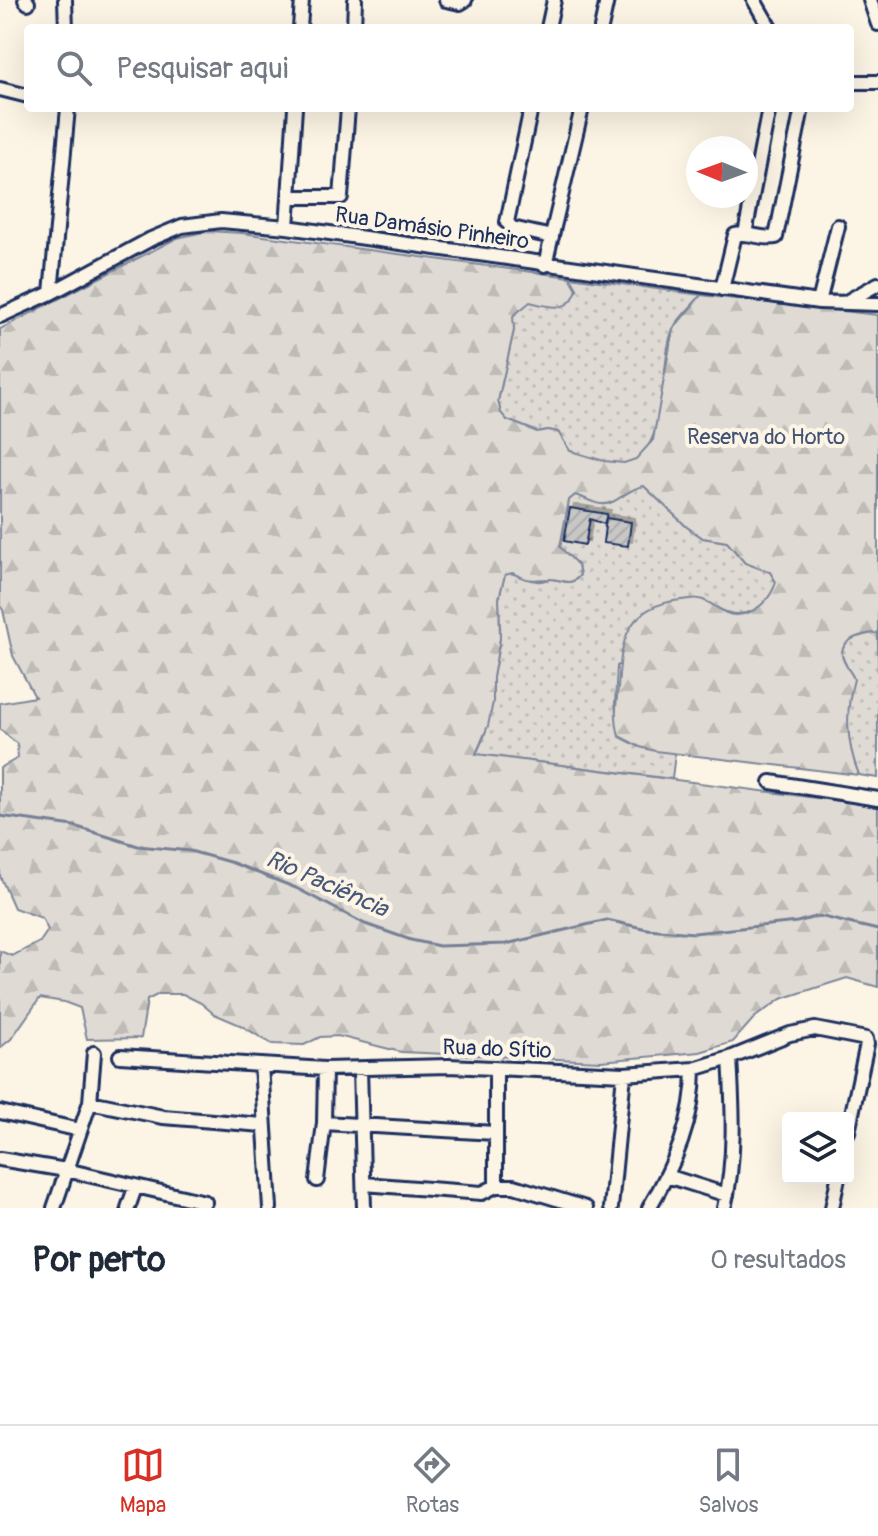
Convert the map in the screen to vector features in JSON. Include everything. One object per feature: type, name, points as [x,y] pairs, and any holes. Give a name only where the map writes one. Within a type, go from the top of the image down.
[{"type":"street","points":[[65,0],[66,24]]},
{"type":"street","points":[[300,24],[302,0]]},
{"type":"street","points":[[354,24],[355,0]]},
{"type":"street","points":[[446,0],[460,3],[465,0]]},
{"type":"street","points":[[549,24],[554,0]]},
{"type":"street","points":[[602,24],[607,0]]},
{"type":"street","points":[[754,0],[768,24]]},
{"type":"street","points":[[870,0],[878,24]]},
{"type":"street","points":[[854,82],[878,82]]},
{"type":"street","points":[[0,89],[24,95]]},
{"type":"street","points":[[51,293],[68,112]]},
{"type":"street","points":[[287,227],[295,112]]},
{"type":"street","points":[[289,197],[341,197],[348,112]]},
{"type":"street","points":[[530,112],[507,222],[512,228],[552,237]]},
{"type":"street","points":[[545,265],[581,112]]},
{"type":"street","points":[[745,234],[768,112]]},
{"type":"street","points":[[722,289],[735,235],[776,237],[801,112]]},
{"type":"street","name":"Rua Damásio Pinheiro","points":[[0,316],[51,293],[151,239],[182,226],[221,221],[287,227],[819,302],[878,304]]},
{"type":"street","points":[[819,302],[838,226]]},
{"type":"street","points":[[844,304],[878,284]]},
{"type":"street","points":[[771,782],[878,799]]},
{"type":"street","name":"Rua do Sítio","points":[[120,1056],[325,1069],[449,1066],[624,1074],[694,1069],[790,1034],[815,1029],[866,1039],[852,1112]]},
{"type":"street","points":[[54,1208],[90,1102],[94,1053]]},
{"type":"street","points":[[724,1208],[732,1124],[730,1058]]},
{"type":"street","points":[[261,1065],[270,1208]]},
{"type":"street","points":[[317,1180],[324,1123],[325,1069]]},
{"type":"street","points":[[360,1069],[364,1208]]},
{"type":"street","points":[[496,1069],[496,1186]]},
{"type":"street","points":[[649,1208],[667,1176],[687,1126],[694,1097],[694,1069]]},
{"type":"street","points":[[611,1208],[624,1074]]},
{"type":"street","points":[[90,1102],[163,1117],[263,1125]]},
{"type":"street","points":[[0,1112],[80,1130]]},
{"type":"street","points":[[324,1123],[495,1133]]},
{"type":"street","points":[[0,1159],[66,1170],[205,1202]]},
{"type":"street","points":[[667,1176],[727,1195]]},
{"type":"street","points":[[364,1184],[454,1193],[482,1193],[496,1186],[514,1186],[586,1208]]},
{"type":"street","points":[[832,1208],[837,1184]]},
{"type":"street","points":[[128,1208],[135,1188]]},
{"type":"street","points":[[452,1208],[454,1193]]},
{"type":"green space","name":"Reserva do Horto","points":[[208,231],[570,277],[577,289],[570,302],[558,307],[530,302],[513,316],[514,330],[498,401],[501,413],[507,420],[537,432],[558,432],[570,451],[604,461],[624,463],[636,459],[653,440],[673,329],[701,295],[878,315],[878,633],[861,635],[845,644],[842,655],[854,679],[848,727],[851,751],[859,775],[655,751],[619,736],[616,712],[621,655],[624,641],[637,618],[662,604],[695,598],[732,615],[744,614],[762,604],[776,582],[770,572],[745,563],[727,542],[703,538],[687,527],[644,486],[606,504],[575,495],[569,500],[560,547],[578,565],[580,575],[573,581],[528,579],[512,573],[505,575],[499,598],[500,638],[493,677],[493,702],[488,726],[476,754],[878,806],[878,987],[847,978],[781,999],[754,1018],[733,1042],[700,1052],[601,1061],[401,1052],[338,1036],[320,1037],[304,1045],[272,1044],[183,994],[159,994],[147,1000],[141,1038],[87,1039],[80,1008],[40,998],[11,1039],[0,1048],[0,951],[12,956],[40,942],[48,930],[42,918],[14,908],[0,876],[0,768],[18,758],[17,744],[0,729],[0,703],[35,697],[13,656],[0,606],[0,329],[177,238]]},
{"type":"green space","points":[[570,277],[701,295],[673,329],[661,405],[650,444],[639,457],[625,463],[604,461],[570,451],[558,432],[538,432],[507,420],[501,414],[498,401],[514,330],[512,316],[530,301],[577,289]]},
{"type":"green space","points":[[644,486],[687,527],[703,538],[727,542],[745,563],[770,572],[776,582],[767,600],[752,611],[735,614],[716,607],[617,666],[615,704],[619,736],[640,747],[675,753],[672,779],[476,754],[493,702],[493,677],[500,638],[499,598],[505,574],[539,581],[569,582],[576,579],[580,575],[578,565],[560,548],[569,500],[575,495],[607,503]]},
{"type":"green space","points":[[878,633],[878,778],[859,775],[853,758],[848,723],[849,678],[842,657],[844,646],[851,639]]},
{"type":"building","points":[[570,508],[607,514],[604,524],[590,519],[585,545],[564,541]]},
{"type":"building","points":[[606,518],[631,522],[628,546],[603,543]]},
{"type":"waterway","name":"Rio Paciência","points":[[0,816],[74,826],[138,846],[190,851],[233,863],[296,888],[365,924],[439,946],[506,944],[607,920],[647,929],[694,933],[797,922],[819,916],[878,930]]}]
